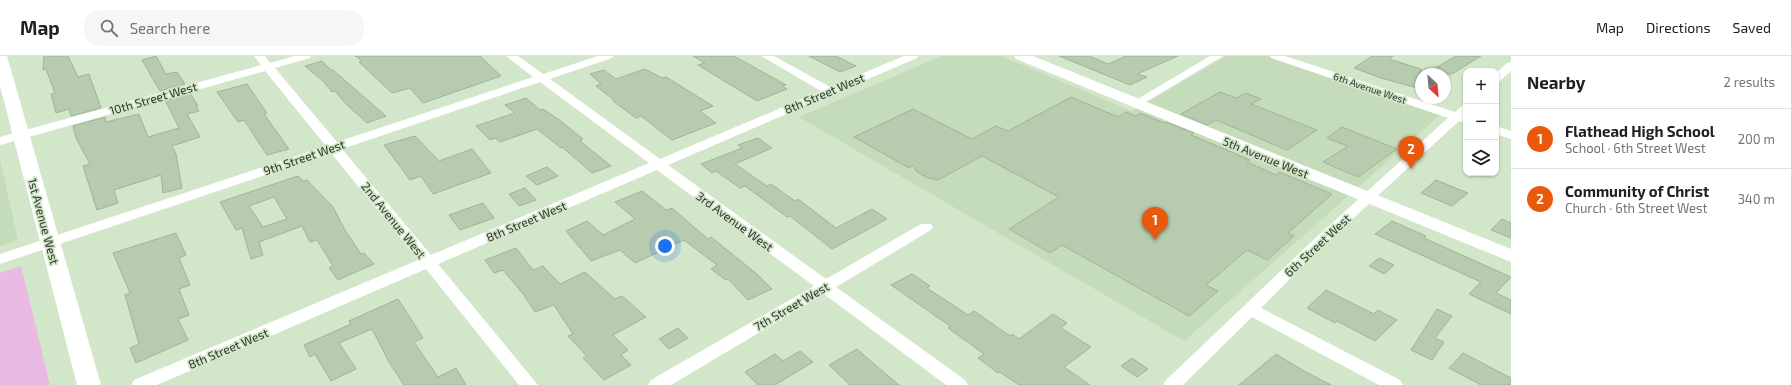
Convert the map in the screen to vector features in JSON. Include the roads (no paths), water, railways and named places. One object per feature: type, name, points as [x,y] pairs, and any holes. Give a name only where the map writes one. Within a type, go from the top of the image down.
[{"type":"street","name":"1st Avenue West","points":[[0,56],[20,135],[89,385]]},
{"type":"street","name":"10th Street West","points":[[0,141],[263,61],[306,56]]},
{"type":"street","name":"3rd Avenue West","points":[[511,56],[959,385]]},
{"type":"street","name":"9th Street West","points":[[0,259],[608,56]]},
{"type":"street","points":[[766,56],[829,90]]},
{"type":"street","name":"8th Street West","points":[[140,385],[428,263],[829,90],[913,56]]},
{"type":"street","name":"5th Avenue West","points":[[1021,56],[1511,256]]},
{"type":"street","points":[[1136,104],[1218,56]]},
{"type":"street","name":"6th Avenue West","points":[[1275,56],[1463,115]]},
{"type":"street","name":"2nd Avenue West","points":[[263,61],[529,385]]},
{"type":"street","points":[[1499,76],[1511,65]]},
{"type":"street","name":"6th Street West","points":[[1174,383],[1368,198],[1463,115]]},
{"type":"street","points":[[1499,131],[1511,135]]},
{"type":"street","name":"7th Street West","points":[[656,385],[926,228]]},
{"type":"street","points":[[1250,309],[1394,385]]},
{"type":"place","name":"Community of Christ","points":[[1411,169]]},
{"type":"place","name":"Flathead High School","points":[[1155,240]]}]
